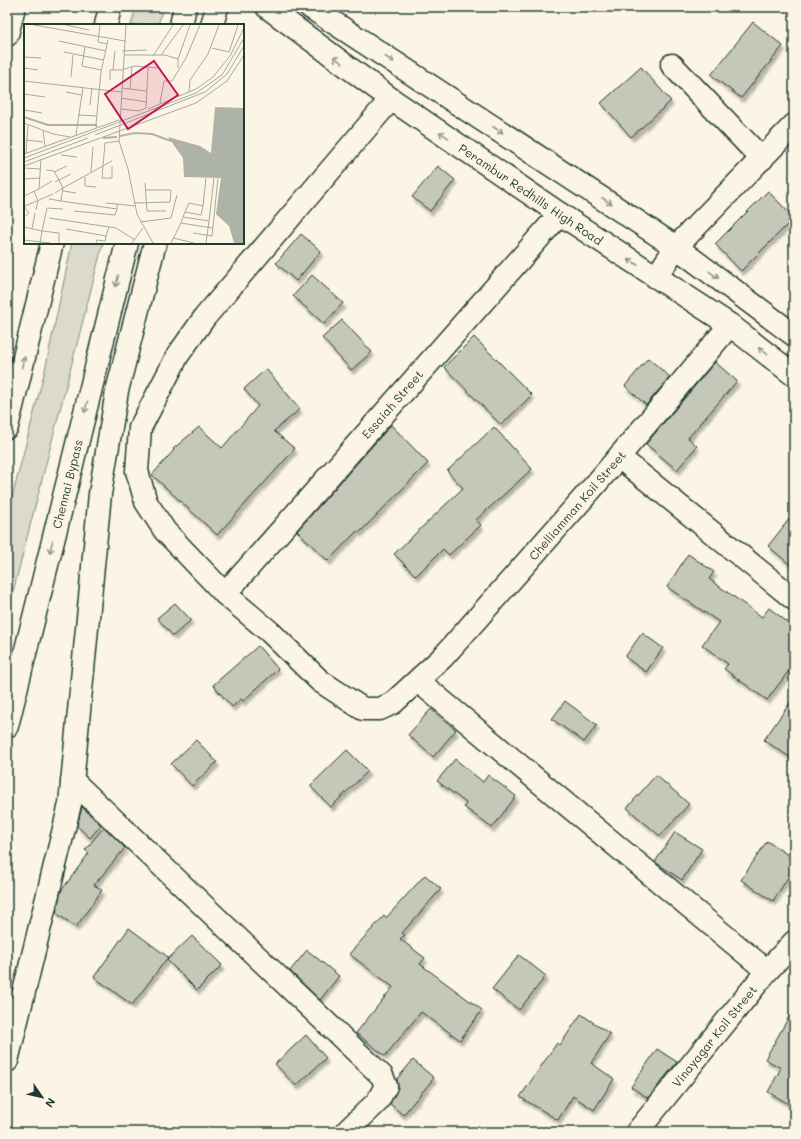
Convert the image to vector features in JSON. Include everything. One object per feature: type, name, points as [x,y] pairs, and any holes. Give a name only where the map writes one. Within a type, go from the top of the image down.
[{"type":"main road","points":[[7,35],[14,7]]},
{"type":"main road","points":[[106,24],[110,7]]},
{"type":"main road","points":[[180,24],[185,7]]},
{"type":"main road","points":[[212,24],[217,7]]},
{"type":"main road","points":[[310,7],[676,247],[794,336]]},
{"type":"main road","name":"Perambur Redhills High Road","points":[[268,8],[391,99],[560,214],[730,325],[794,375]]},
{"type":"main road","points":[[672,65],[762,159]]},
{"type":"main road","name":"Chelliamman Koil Street","points":[[391,99],[205,317],[178,355],[140,428],[137,471],[146,502],[165,531],[225,594],[270,632],[320,681],[363,709],[380,709],[387,706],[418,681],[443,657],[619,457],[730,325]]},
{"type":"main road","points":[[656,277],[676,247],[794,125]]},
{"type":"main road","name":"Essaiah Street","points":[[225,594],[560,214]]},
{"type":"main road","points":[[7,427],[52,244]]},
{"type":"main road","name":"Chennai Bypass","points":[[7,726],[127,244]]},
{"type":"main road","points":[[7,1061],[70,804],[100,494],[117,391],[155,244]]},
{"type":"main road","points":[[619,457],[794,599]]},
{"type":"main road","points":[[418,681],[767,970]]},
{"type":"main road","points":[[72,780],[382,1076],[386,1086],[377,1102],[346,1132]]},
{"type":"main road","name":"Vinayagar Koil Street","points":[[637,1132],[767,970],[794,942]]},
{"type":"shaded area","points":[[136,7],[163,7],[158,24],[131,24]]},
{"type":"shaded area","points":[[72,244],[103,244],[7,615],[7,517],[45,370]]},
{"type":"building","points":[[753,22],[783,46],[741,98],[711,75]]},
{"type":"building","points":[[641,67],[671,101],[631,137],[601,103]]},
{"type":"building","points":[[438,166],[455,180],[430,211],[412,197]]},
{"type":"building","points":[[768,191],[794,218],[741,271],[715,244]]},
{"type":"building","points":[[301,234],[321,251],[296,281],[276,263]]},
{"type":"building","points":[[312,275],[343,303],[324,324],[293,296]]},
{"type":"building","points":[[342,320],[372,352],[351,370],[322,338]]},
{"type":"building","points":[[474,337],[532,395],[501,425],[444,367]]},
{"type":"building","points":[[648,358],[670,377],[646,405],[625,386]]},
{"type":"building","points":[[715,362],[737,381],[688,438],[697,446],[677,470],[646,444]]},
{"type":"building","points":[[266,369],[300,409],[274,431],[295,449],[217,535],[152,475],[174,450],[173,449],[199,427],[222,448],[258,406],[244,389]]},
{"type":"building","points":[[391,425],[428,463],[359,533],[357,531],[328,561],[297,531]]},
{"type":"building","points":[[494,427],[532,469],[476,520],[481,525],[449,555],[443,549],[416,576],[394,554],[463,488],[447,471]]},
{"type":"building","points":[[794,513],[794,568],[768,546]]},
{"type":"building","points":[[688,554],[714,572],[709,579],[762,617],[769,608],[794,627],[794,664],[767,700],[724,669],[728,664],[702,645],[719,622],[667,587]]},
{"type":"building","points":[[175,603],[191,620],[173,636],[157,618]]},
{"type":"building","points":[[642,633],[663,648],[646,672],[625,657]]},
{"type":"building","points":[[258,646],[278,669],[243,701],[241,699],[232,707],[213,685]]},
{"type":"building","points":[[794,697],[794,760],[764,740]]},
{"type":"building","points":[[565,701],[597,725],[584,742],[552,719]]},
{"type":"building","points":[[431,709],[456,730],[433,757],[408,735]]},
{"type":"building","points":[[196,740],[217,762],[192,786],[171,764]]},
{"type":"building","points":[[347,750],[368,771],[331,807],[310,786]]},
{"type":"building","points":[[455,759],[483,782],[488,775],[516,796],[492,828],[464,807],[466,803],[437,781]]},
{"type":"building","points":[[656,775],[689,804],[660,836],[627,808]]},
{"type":"building","points":[[82,807],[101,825],[90,838],[77,826]]},
{"type":"building","points":[[104,827],[125,848],[94,885],[102,890],[76,927],[56,913],[61,891],[89,853],[85,850]]},
{"type":"building","points":[[675,832],[702,849],[682,880],[655,862]]},
{"type":"building","points":[[767,841],[794,859],[794,868],[773,901],[741,880]]},
{"type":"building","points":[[425,875],[441,889],[402,933],[405,935],[400,939],[425,958],[420,964],[482,1010],[460,1040],[421,1012],[385,1056],[356,1033],[393,987],[349,954],[384,916],[386,918]]},
{"type":"building","points":[[129,928],[168,957],[132,1005],[94,977]]},
{"type":"building","points":[[192,936],[222,965],[197,990],[167,960]]},
{"type":"building","points":[[307,950],[339,976],[320,1000],[290,971]]},
{"type":"building","points":[[519,955],[546,976],[519,1010],[492,989]]},
{"type":"building","points":[[794,1008],[794,1107],[768,1092],[781,1068],[765,1059]]},
{"type":"building","points":[[581,1014],[610,1034],[591,1063],[614,1079],[594,1110],[573,1096],[558,1120],[520,1097],[557,1043],[560,1045]]},
{"type":"building","points":[[306,1035],[326,1058],[296,1086],[275,1064]]},
{"type":"building","points":[[657,1049],[677,1062],[648,1098],[631,1087]]},
{"type":"building","points":[[413,1060],[434,1078],[403,1115],[390,1104],[398,1087],[397,1079]]}]
